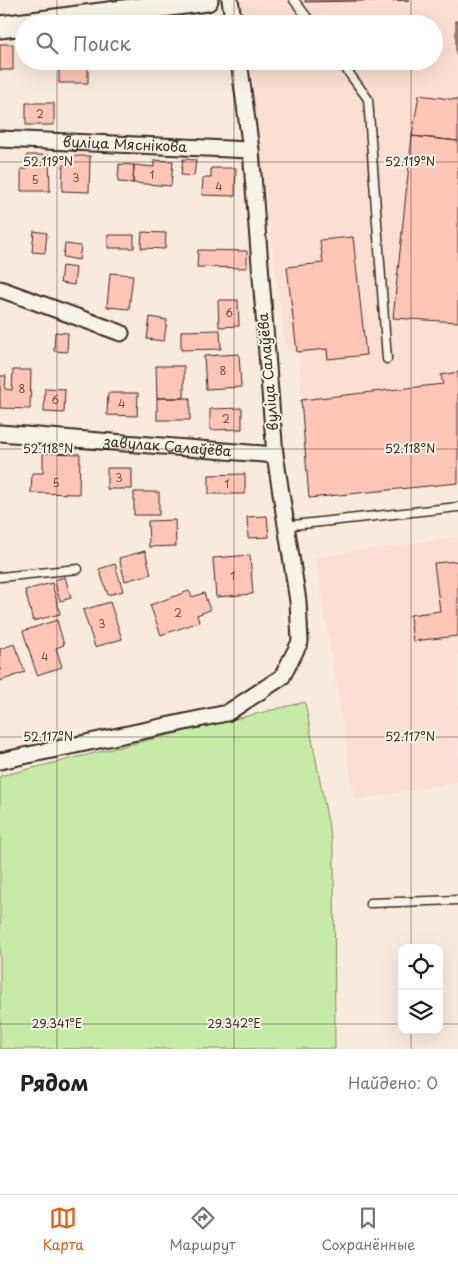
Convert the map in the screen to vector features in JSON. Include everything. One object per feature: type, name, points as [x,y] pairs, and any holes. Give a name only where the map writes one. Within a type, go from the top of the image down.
[{"type":"street","points":[[93,15],[207,0]]},
{"type":"street","points":[[230,0],[232,15]]},
{"type":"street","points":[[0,27],[15,25]]},
{"type":"street","name":"вуліца Салаўёва","points":[[0,761],[227,712],[282,678],[300,642],[298,601],[284,526],[275,455],[251,150],[240,70]]},
{"type":"street","name":"вуліца Мяснікова","points":[[0,140],[251,150]]},
{"type":"street","points":[[0,289],[121,334]]},
{"type":"street","name":"завулак Салаўёва","points":[[0,432],[275,455]]},
{"type":"lane","points":[[294,0],[305,15]]},
{"type":"lane","points":[[347,70],[368,98],[387,359]]},
{"type":"lane","points":[[284,526],[458,507]]},
{"type":"lane","points":[[0,577],[78,569]]},
{"type":"lane","points":[[370,903],[458,900]]},
{"type":"shaded area","points":[[239,0],[458,0],[458,483],[309,498],[299,356],[285,344],[248,70],[443,70],[443,15],[241,15]]},
{"type":"shaded area","points":[[458,537],[458,782],[355,800],[315,557]]},
{"type":"green space","points":[[305,702],[334,854],[335,1049],[0,1049],[0,776]]},
{"type":"building","points":[[305,0],[409,0],[305,2]]},
{"type":"building","points":[[456,21],[458,21],[458,55],[456,55]]},
{"type":"building","points":[[0,44],[13,44],[13,70],[0,70]]},
{"type":"building","points":[[59,70],[88,70],[88,83],[59,83]]},
{"type":"building","points":[[419,95],[458,100],[458,141],[412,136]]},
{"type":"building","points":[[26,103],[54,103],[54,125],[26,125]]},
{"type":"building","points":[[412,136],[458,141],[458,322],[393,318]]},
{"type":"building","points":[[27,155],[49,155],[50,191],[21,191],[21,169],[27,169]]},
{"type":"building","points":[[72,156],[90,156],[89,192],[62,191],[63,165],[71,165]]},
{"type":"building","points":[[183,159],[196,160],[194,176],[181,175]]},
{"type":"building","points":[[154,160],[173,161],[171,186],[133,183],[134,165],[154,167]]},
{"type":"building","points":[[119,164],[134,165],[133,183],[118,182]]},
{"type":"building","points":[[211,168],[236,168],[235,196],[202,195],[203,178],[211,178]]},
{"type":"building","points":[[34,231],[47,233],[45,253],[32,252]]},
{"type":"building","points":[[142,232],[166,233],[165,249],[141,248]]},
{"type":"building","points":[[108,235],[134,235],[134,248],[108,248]]},
{"type":"building","points":[[353,237],[366,355],[328,359],[327,349],[297,352],[287,267],[323,263],[320,240]]},
{"type":"building","points":[[65,244],[81,246],[79,260],[63,257]]},
{"type":"building","points":[[198,250],[247,251],[247,268],[197,267]]},
{"type":"building","points":[[62,266],[76,268],[74,285],[60,283]]},
{"type":"building","points":[[110,273],[133,275],[129,309],[107,307]]},
{"type":"building","points":[[218,300],[238,300],[239,326],[219,327]]},
{"type":"building","points":[[150,317],[167,320],[164,341],[147,339]]},
{"type":"building","points":[[220,330],[221,349],[181,350],[181,331]]},
{"type":"building","points":[[55,332],[68,333],[67,352],[54,351]]},
{"type":"building","points":[[239,354],[241,387],[206,389],[204,356]]},
{"type":"building","points":[[156,366],[184,366],[184,398],[157,398]]},
{"type":"building","points":[[13,370],[31,370],[30,409],[0,408],[0,376],[6,376],[5,389],[12,390]]},
{"type":"building","points":[[458,372],[458,483],[309,498],[301,400],[443,384],[441,375]]},
{"type":"building","points":[[45,388],[65,389],[64,413],[44,412]]},
{"type":"building","points":[[108,393],[138,393],[137,416],[107,415]]},
{"type":"building","points":[[157,398],[190,398],[190,420],[157,420]]},
{"type":"building","points":[[242,408],[242,429],[210,430],[210,409]]},
{"type":"building","points":[[43,453],[80,454],[79,494],[31,493],[32,473],[43,473]]},
{"type":"building","points":[[107,468],[132,468],[132,489],[107,489]]},
{"type":"building","points":[[245,474],[245,494],[209,494],[209,475]]},
{"type":"building","points":[[134,492],[159,492],[159,515],[134,515]]},
{"type":"building","points":[[267,516],[269,537],[248,538],[247,517]]},
{"type":"building","points":[[175,520],[176,546],[149,547],[148,521]]},
{"type":"building","points":[[145,551],[151,574],[125,581],[119,558]]},
{"type":"building","points":[[250,555],[253,594],[216,597],[213,558]]},
{"type":"building","points":[[458,561],[458,636],[413,641],[410,615],[440,611],[434,563]]},
{"type":"building","points":[[115,564],[123,591],[108,595],[99,569]]},
{"type":"building","points":[[65,577],[71,598],[60,601],[54,580]]},
{"type":"building","points":[[52,583],[60,614],[33,621],[25,590]]},
{"type":"building","points":[[189,591],[192,597],[204,593],[210,610],[197,615],[199,622],[161,635],[150,605]]},
{"type":"building","points":[[110,602],[122,639],[95,647],[83,610]]},
{"type":"building","points":[[57,620],[64,645],[56,648],[62,667],[37,675],[23,631]]},
{"type":"building","points":[[14,644],[25,672],[0,681],[0,649]]}]
